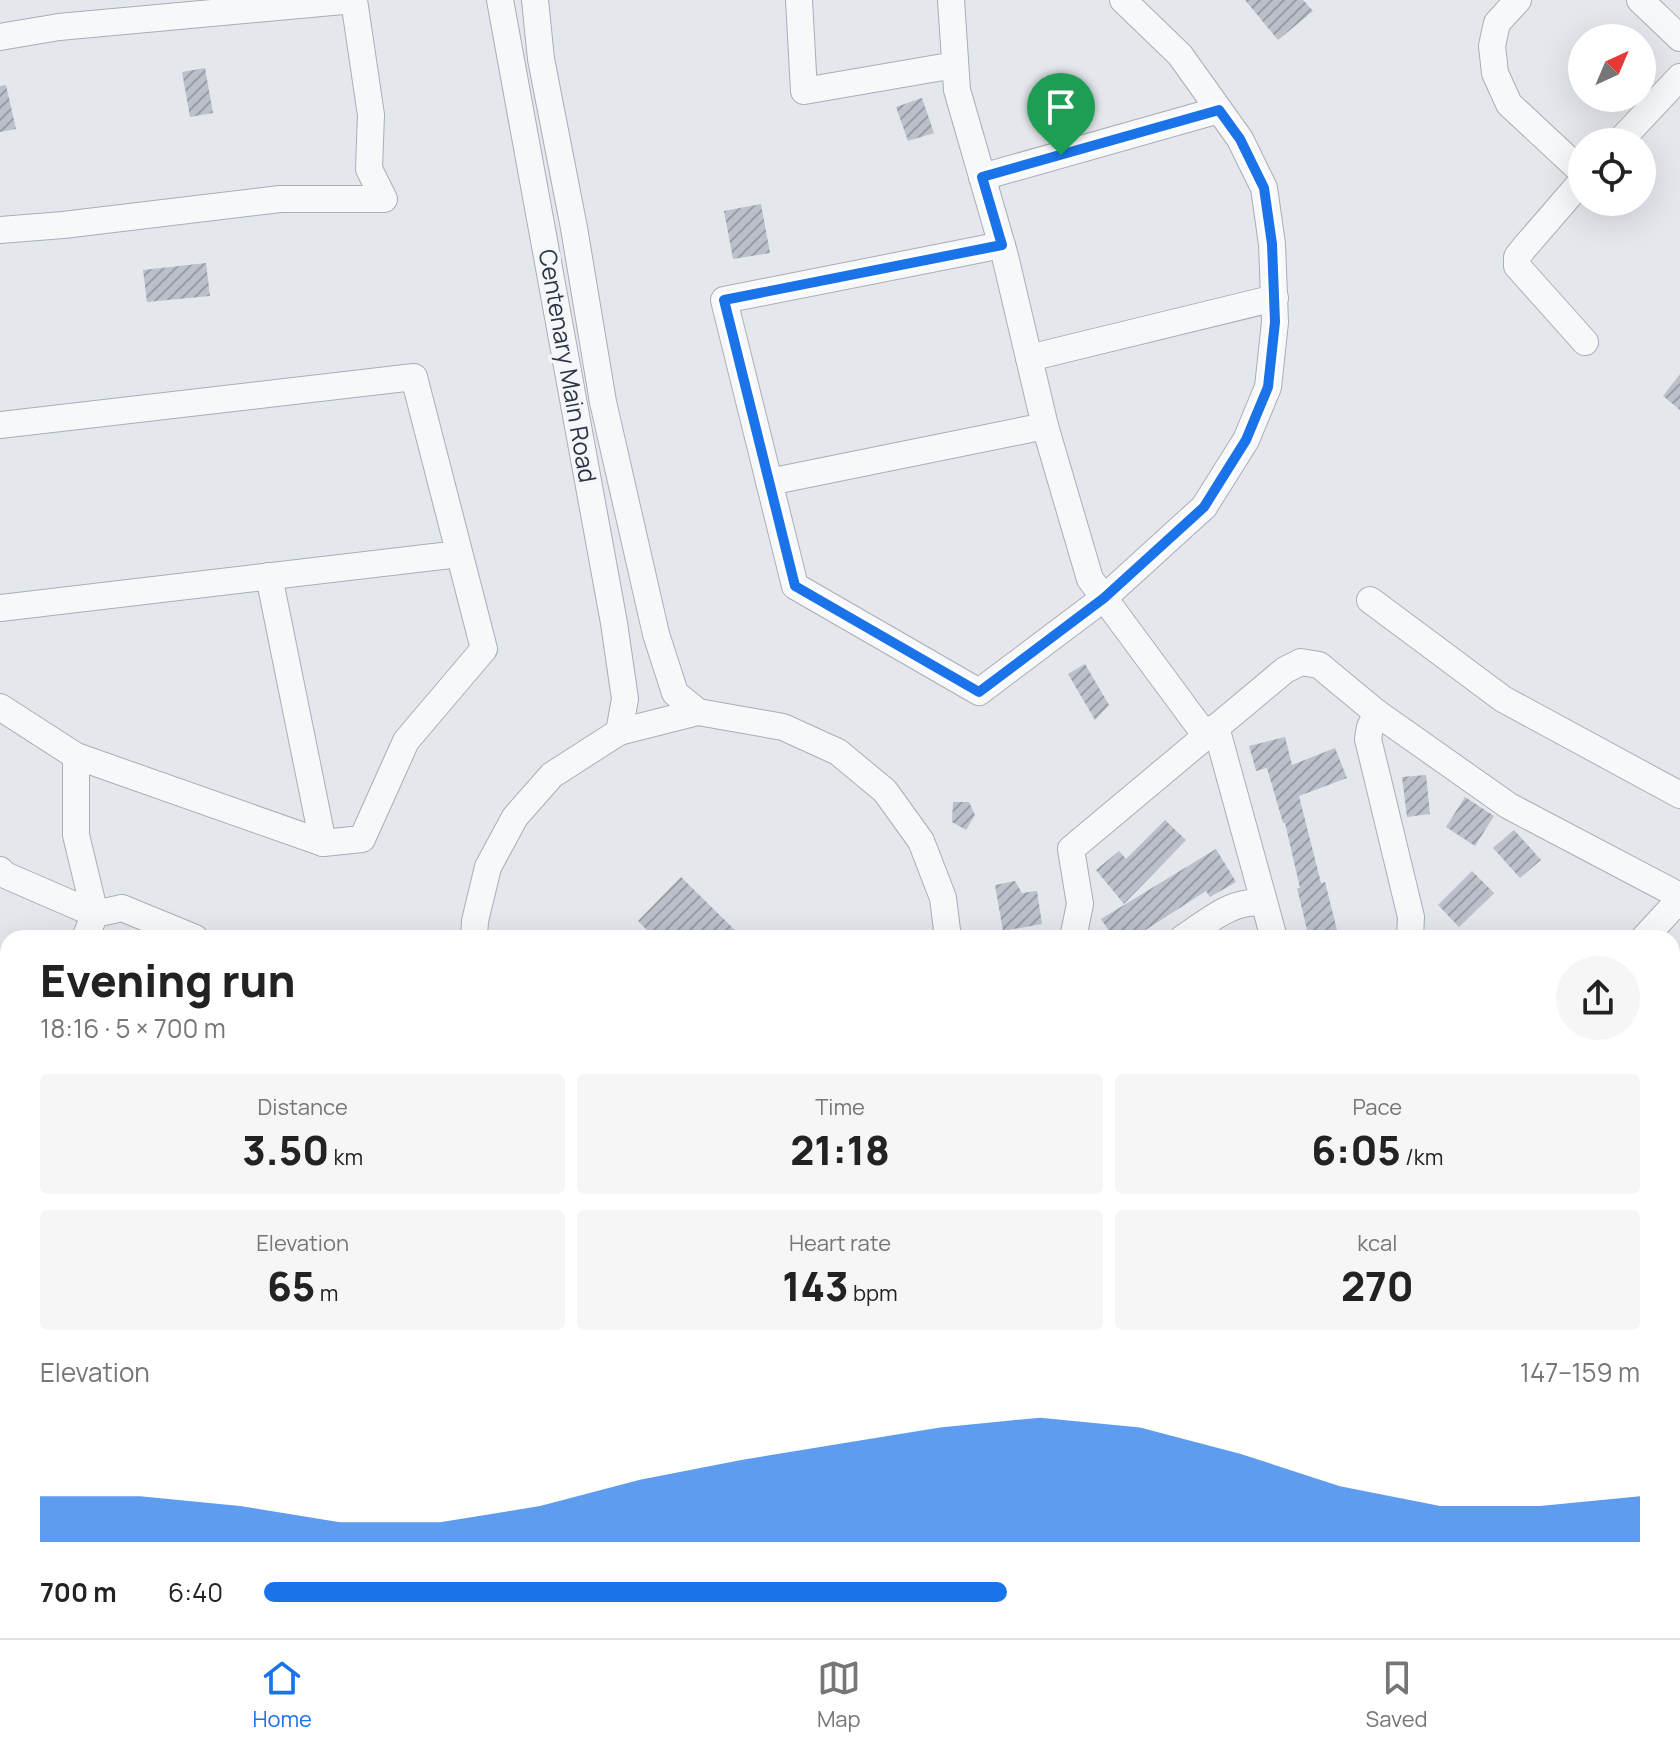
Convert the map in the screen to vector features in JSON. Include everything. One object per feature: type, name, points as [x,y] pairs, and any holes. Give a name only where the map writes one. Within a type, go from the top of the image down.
[{"type":"street","points":[[0,37],[59,27],[354,0],[371,115],[369,169],[384,199],[280,199],[0,230]]},
{"type":"street","name":"Centenary Main Road","points":[[500,0],[614,623],[625,699],[619,732]]},
{"type":"street","name":"Centenary Main Road","points":[[535,0],[541,59],[574,228],[603,402],[656,634],[675,693],[698,712]]},
{"type":"street","points":[[799,0],[804,91],[955,65]]},
{"type":"street","points":[[951,0],[957,90],[1002,245],[1045,426],[1090,579],[1211,732],[1272,930]]},
{"type":"street","points":[[1002,245],[724,300],[795,586],[979,692],[1104,598],[1204,507],[1246,440],[1268,387],[1275,298],[1264,188],[1240,139],[1180,55],[1123,0]]},
{"type":"street","points":[[1518,0],[1497,23],[1492,46],[1495,73],[1509,104],[1568,159]]},
{"type":"street","points":[[1640,0],[1680,38]]},
{"type":"street","points":[[1632,128],[1680,77]]},
{"type":"street","points":[[982,177],[1219,110]]},
{"type":"street","points":[[1568,197],[1517,257],[1517,266],[1585,342]]},
{"type":"street","points":[[1029,358],[1275,298]]},
{"type":"street","points":[[0,425],[414,377],[484,649],[406,741],[362,839],[323,843],[76,756],[0,707]]},
{"type":"street","points":[[769,482],[1045,426]]},
{"type":"street","points":[[0,608],[459,554]]},
{"type":"street","points":[[269,576],[323,843]]},
{"type":"street","points":[[1370,600],[1503,699],[1680,795]]},
{"type":"street","points":[[1075,930],[1080,904],[1071,849],[1285,670],[1301,662],[1319,665],[1377,713],[1509,806],[1680,898],[1651,930]]},
{"type":"street","points":[[474,930],[488,867],[515,817],[552,775],[619,732],[698,712],[783,727],[838,752],[885,791],[921,841],[943,898],[947,930]]},
{"type":"street","points":[[1377,713],[1368,739],[1411,917],[1410,930]]},
{"type":"street","points":[[76,756],[76,835],[90,926]]},
{"type":"street","points":[[2,876],[90,926]]},
{"type":"street","points":[[1195,930],[1231,906],[1250,901],[1264,903]]},
{"type":"street","points":[[90,926],[122,908],[176,930]]},
{"type":"building","points":[[1245,0],[1303,0],[1313,11],[1278,40]]},
{"type":"building","points":[[205,68],[213,113],[190,117],[182,72]]},
{"type":"building","points":[[6,85],[16,129],[0,132],[0,86]]},
{"type":"building","points":[[922,98],[934,133],[908,141],[896,107]]},
{"type":"building","points":[[761,204],[770,253],[733,259],[724,211]]},
{"type":"building","points":[[206,263],[210,296],[147,302],[143,270]]},
{"type":"building","points":[[1680,374],[1680,410],[1663,396]]},
{"type":"building","points":[[1085,664],[1109,705],[1095,720],[1068,674]]},
{"type":"building","points":[[1285,737],[1292,765],[1335,748],[1347,778],[1299,796],[1321,883],[1325,882],[1337,930],[1307,930],[1285,823],[1267,768],[1256,771],[1249,746]]},
{"type":"building","points":[[1426,775],[1430,814],[1407,817],[1402,777]]},
{"type":"building","points":[[1465,797],[1494,816],[1475,846],[1446,827]]},
{"type":"building","points":[[953,802],[969,802],[975,815],[966,830],[952,822]]},
{"type":"building","points":[[1165,820],[1186,840],[1124,904],[1096,870],[1119,851],[1126,859]]},
{"type":"building","points":[[1514,830],[1541,860],[1520,878],[1493,848]]},
{"type":"building","points":[[1216,849],[1236,882],[1210,897],[1206,891],[1146,930],[1109,930],[1101,919]]},
{"type":"building","points":[[1472,871],[1494,893],[1459,927],[1438,905]]},
{"type":"building","points":[[681,877],[735,930],[647,930],[638,921]]},
{"type":"building","points":[[1015,881],[1022,893],[1037,891],[1042,924],[1003,930],[995,885]]},
{"type":"route","points":[[1219,110],[1240,139],[1264,188],[1272,244],[1275,322],[1268,387],[1246,440],[1204,507],[1104,598],[979,692],[795,586],[724,300],[1002,245],[982,177],[1061,155],[1219,110]]}]
